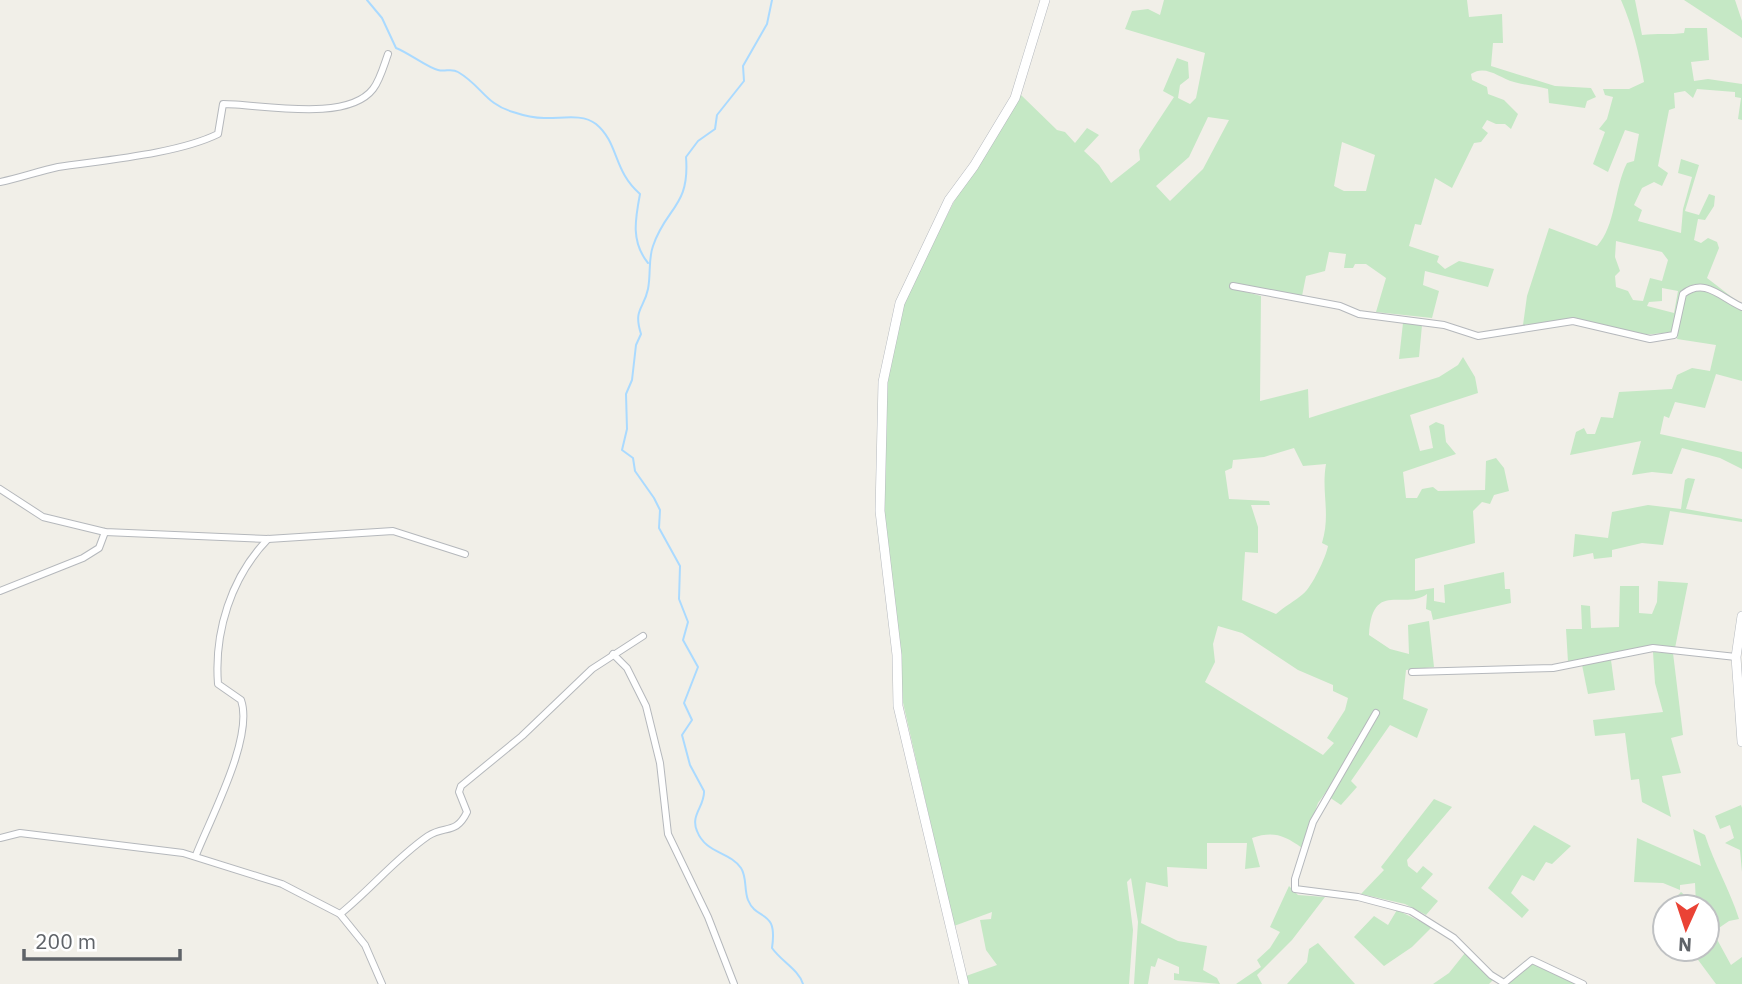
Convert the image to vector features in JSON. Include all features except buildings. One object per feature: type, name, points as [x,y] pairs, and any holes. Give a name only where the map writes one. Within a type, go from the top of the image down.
[{"type":"street","points":[[964,984],[898,706],[897,655],[880,511],[883,382],[900,303],[949,200],[974,166],[1015,98],[1045,0]]},
{"type":"street","points":[[0,181],[46,169],[142,154],[206,139],[218,134],[223,104],[304,109],[334,107],[353,102],[372,90],[388,54]]},
{"type":"street","points":[[1233,286],[1340,306],[1359,314],[1444,326],[1478,336],[1573,321],[1639,337],[1666,339],[1676,331],[1683,294],[1697,286],[1710,288],[1742,307]]},
{"type":"street","points":[[0,489],[43,516],[106,533],[268,539],[393,531],[465,554]]},
{"type":"street","points":[[0,591],[83,558],[99,548],[106,533]]},
{"type":"street","points":[[196,855],[236,759],[244,728],[241,700],[218,684],[222,624],[239,578],[268,539]]},
{"type":"street","points":[[1742,616],[1736,657],[1740,683],[1742,742]]},
{"type":"street","points":[[340,914],[411,849],[435,831],[450,831],[458,825],[467,812],[459,792],[461,786],[522,736],[581,678],[643,636]]},
{"type":"street","points":[[1412,672],[1553,668],[1653,648],[1736,657]]},
{"type":"street","points":[[613,654],[627,668],[646,706],[659,756],[668,834],[708,917],[734,984]]},
{"type":"street","points":[[1376,713],[1313,822],[1295,880],[1295,889],[1358,897],[1411,911],[1454,938],[1491,975],[1504,983],[1532,960],[1583,984]]},
{"type":"street","points":[[0,838],[20,834],[113,842],[196,855],[282,884],[340,914],[365,945],[382,984]]},
{"type":"green space","points":[[1164,0],[1467,0],[1469,17],[1502,14],[1503,43],[1493,43],[1491,66],[1555,86],[1591,88],[1596,97],[1587,101],[1585,108],[1549,103],[1548,89],[1514,82],[1482,70],[1471,74],[1472,80],[1487,87],[1488,94],[1504,100],[1518,114],[1511,129],[1505,124],[1487,120],[1482,128],[1488,133],[1481,142],[1474,143],[1452,188],[1435,178],[1421,225],[1415,224],[1409,246],[1439,256],[1437,262],[1445,269],[1459,261],[1494,269],[1488,287],[1425,271],[1423,285],[1439,291],[1432,318],[1376,312],[1386,278],[1366,264],[1344,268],[1346,254],[1329,252],[1325,271],[1306,276],[1302,296],[1231,284],[1231,288],[1261,296],[1260,401],[1308,389],[1309,418],[1439,377],[1458,365],[1463,357],[1475,377],[1478,393],[1410,415],[1420,451],[1433,448],[1429,426],[1436,422],[1444,425],[1446,442],[1456,454],[1403,472],[1406,498],[1417,498],[1422,489],[1433,487],[1438,491],[1485,490],[1486,461],[1496,458],[1504,468],[1509,491],[1494,495],[1490,504],[1482,502],[1473,511],[1475,543],[1415,559],[1415,591],[1434,588],[1434,601],[1445,603],[1444,585],[1504,572],[1505,589],[1510,589],[1511,603],[1433,620],[1431,611],[1426,609],[1427,594],[1409,600],[1383,602],[1376,607],[1371,618],[1369,635],[1390,649],[1409,654],[1408,625],[1429,621],[1434,667],[1406,670],[1403,699],[1428,709],[1417,738],[1390,725],[1351,781],[1357,787],[1341,805],[1329,797],[1374,720],[1352,746],[1342,770],[1318,803],[1302,848],[1278,835],[1252,838],[1260,867],[1245,869],[1247,843],[1207,843],[1207,869],[1167,867],[1168,887],[1146,882],[1141,923],[1178,941],[1207,946],[1203,970],[1217,978],[1220,984],[1174,980],[1174,973],[1179,974],[1179,967],[1158,958],[1155,967],[1151,966],[1148,984],[1134,984],[1138,922],[1131,878],[1127,882],[1133,930],[1129,984],[968,984],[966,976],[997,965],[986,950],[980,920],[991,919],[992,912],[954,926],[899,685],[882,534],[884,381],[897,321],[920,268],[956,198],[1021,95],[1057,130],[1065,132],[1075,143],[1087,128],[1099,135],[1084,151],[1099,165],[1111,183],[1140,160],[1139,150],[1174,97],[1163,91],[1177,58],[1188,62],[1189,78],[1180,85],[1178,98],[1190,104],[1196,98],[1205,53],[1125,29],[1132,11],[1148,9],[1160,15]],"holes":[[[1208,117],[1229,120],[1203,169],[1170,201],[1156,186],[1189,157]],[[1342,142],[1375,155],[1366,191],[1344,191],[1334,186]],[[1294,448],[1303,466],[1326,464],[1326,522],[1322,543],[1328,546],[1327,551],[1307,590],[1276,614],[1242,600],[1245,552],[1258,553],[1258,527],[1251,505],[1270,505],[1269,501],[1229,499],[1225,471],[1232,468],[1233,460],[1264,457]],[[1218,626],[1242,633],[1298,670],[1333,685],[1333,691],[1348,698],[1345,710],[1327,738],[1334,743],[1323,755],[1205,682],[1215,662],[1213,644]]]},
{"type":"green space","points":[[1621,0],[1635,0],[1642,35],[1679,34],[1684,33],[1685,28],[1707,28],[1709,60],[1691,62],[1694,81],[1708,79],[1742,84],[1742,120],[1738,119],[1741,98],[1735,97],[1735,92],[1697,89],[1693,98],[1685,91],[1674,93],[1675,108],[1669,110],[1658,166],[1668,173],[1662,186],[1654,182],[1642,188],[1634,205],[1642,210],[1638,221],[1681,233],[1683,209],[1692,177],[1678,173],[1681,159],[1699,165],[1685,211],[1699,215],[1709,194],[1715,196],[1714,206],[1705,220],[1698,219],[1694,240],[1701,243],[1708,238],[1717,242],[1719,248],[1707,278],[1742,305],[1711,288],[1694,285],[1680,294],[1673,332],[1643,335],[1575,319],[1523,325],[1527,296],[1549,228],[1597,246],[1608,228],[1627,163],[1634,161],[1639,134],[1625,130],[1608,172],[1593,164],[1605,132],[1599,129],[1607,119],[1613,97],[1605,95],[1603,89],[1629,89],[1644,82]],"holes":[[[1616,241],[1662,252],[1668,260],[1662,281],[1650,278],[1643,301],[1633,300],[1628,291],[1616,287],[1615,276],[1620,271],[1615,257]],[[1662,288],[1678,291],[1674,313],[1647,306],[1649,302],[1662,301]]]},
{"type":"green space","points":[[1684,0],[1735,0],[1742,21],[1742,38]]},
{"type":"green space","points":[[1703,289],[1742,311],[1742,381],[1716,374],[1705,408],[1675,402],[1669,418],[1664,416],[1660,434],[1742,452],[1742,469],[1720,458],[1682,448],[1672,474],[1652,472],[1632,475],[1641,441],[1570,455],[1576,432],[1584,428],[1587,434],[1595,434],[1601,417],[1613,418],[1619,392],[1672,389],[1677,375],[1692,368],[1710,371],[1716,345],[1677,339],[1683,298],[1687,293]]},
{"type":"green space","points":[[1403,323],[1422,325],[1419,357],[1399,359]]},
{"type":"green space","points":[[1695,479],[1686,509],[1742,519],[1742,522],[1670,511],[1663,545],[1642,543],[1612,550],[1612,557],[1594,559],[1593,553],[1573,557],[1575,534],[1608,538],[1612,512],[1648,505],[1681,509],[1685,480]]},
{"type":"green space","points":[[1658,581],[1688,583],[1675,648],[1636,648],[1568,662],[1566,629],[1582,629],[1581,605],[1590,606],[1591,628],[1619,627],[1620,586],[1639,586],[1639,613],[1652,614],[1657,602]]},
{"type":"green space","points":[[1653,652],[1673,653],[1683,735],[1671,738],[1681,773],[1662,776],[1671,817],[1642,802],[1639,779],[1631,780],[1625,733],[1595,736],[1593,720],[1663,712],[1655,683]]},
{"type":"green space","points":[[1611,660],[1615,690],[1588,694],[1582,665]]},
{"type":"green space","points":[[1434,799],[1452,807],[1407,860],[1408,866],[1417,873],[1423,866],[1433,874],[1421,888],[1438,901],[1426,915],[1405,904],[1361,894],[1384,870],[1381,867]]},
{"type":"green space","points":[[1741,805],[1742,872],[1740,850],[1725,843],[1734,838],[1730,825],[1720,829],[1715,816]]},
{"type":"green space","points":[[1534,825],[1571,846],[1552,864],[1546,862],[1534,881],[1522,875],[1511,893],[1529,910],[1522,918],[1488,888]]},
{"type":"green space","points":[[1693,829],[1705,835],[1739,919],[1721,926],[1721,893],[1695,893],[1695,883],[1680,885],[1680,890],[1663,883],[1634,882],[1637,838],[1701,866]]},
{"type":"green space","points":[[1289,886],[1298,895],[1325,897],[1292,940],[1257,975],[1262,984],[1236,984],[1261,967],[1257,960],[1270,948],[1280,932],[1270,927]]},
{"type":"green space","points":[[1397,910],[1432,927],[1412,947],[1384,966],[1354,937],[1374,916],[1388,925]]},
{"type":"green space","points":[[1318,943],[1355,984],[1287,984],[1307,962],[1309,949]]},
{"type":"green space","points":[[1721,947],[1731,965],[1742,957],[1742,984],[1716,984],[1700,963],[1721,963]]},
{"type":"green space","points":[[1465,953],[1493,980],[1489,984],[1433,984],[1449,973]]},
{"type":"green space","points":[[1531,962],[1538,963],[1575,984],[1507,984]]},
{"type":"waterway","points":[[367,0],[382,18],[396,48],[434,69],[458,72],[504,109],[532,117],[578,118],[596,124],[609,140],[625,176],[640,194],[636,222],[637,239],[648,263]]},
{"type":"waterway","points":[[772,0],[767,24],[743,66],[744,81],[717,115],[715,129],[698,141],[686,157],[686,174],[681,197],[658,233],[653,246],[648,289],[638,319],[641,334],[636,345],[632,380],[626,394],[627,429],[622,450],[633,458],[635,471],[654,498],[660,510],[659,528],[680,566],[679,599],[688,622],[683,640],[698,667],[684,703],[692,720],[682,735],[690,765],[704,791],[695,820],[697,831],[706,844],[736,862],[741,868],[748,900],[756,911],[766,917],[772,927],[772,948],[798,974],[803,984]]}]
